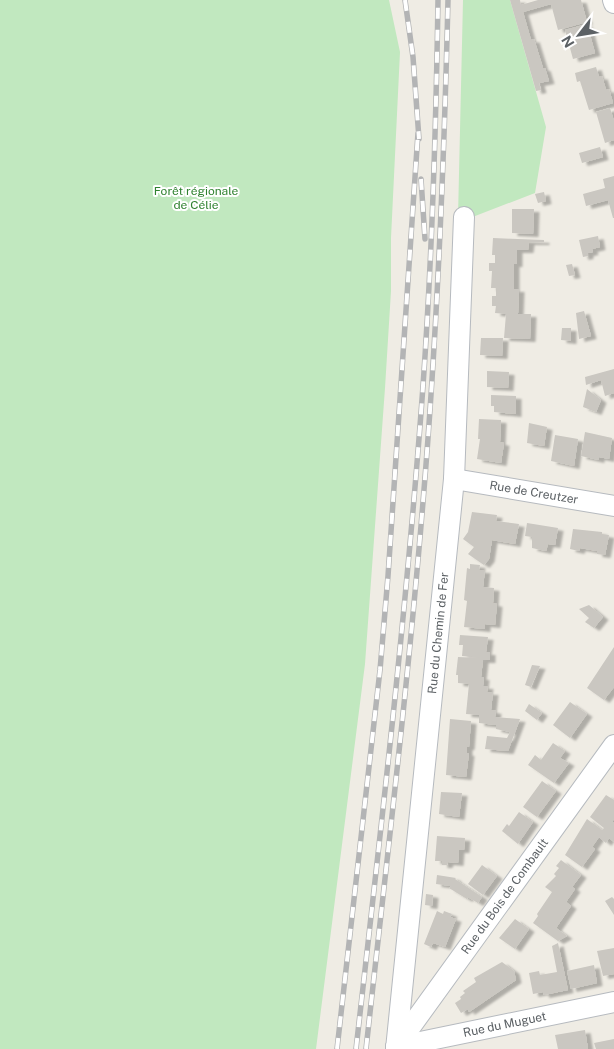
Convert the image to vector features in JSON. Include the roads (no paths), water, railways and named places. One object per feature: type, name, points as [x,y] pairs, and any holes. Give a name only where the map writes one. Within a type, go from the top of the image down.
[{"type":"street","name":"Rue du Chemin de Fer","points":[[397,1048],[454,480],[464,217]]},
{"type":"street","name":"Rue de Creutzer","points":[[454,480],[614,506]]},
{"type":"street","name":"Rue du Bois de Combault","points":[[397,1048],[614,745]]},
{"type":"street","name":"Rue du Muguet","points":[[397,1048],[614,1002]]},
{"type":"railway","points":[[405,0],[413,57],[419,139]]},
{"type":"railway","points":[[356,1049],[393,718],[417,469],[431,242],[438,0]]},
{"type":"railway","points":[[366,1049],[404,708],[428,439],[439,251],[448,0]]},
{"type":"railway","points":[[337,1049],[380,670],[418,133]]},
{"type":"railway","points":[[421,179],[425,239]]},
{"type":"park label","name":"Forêt régionale de Célie","points":[[196,198]]}]
